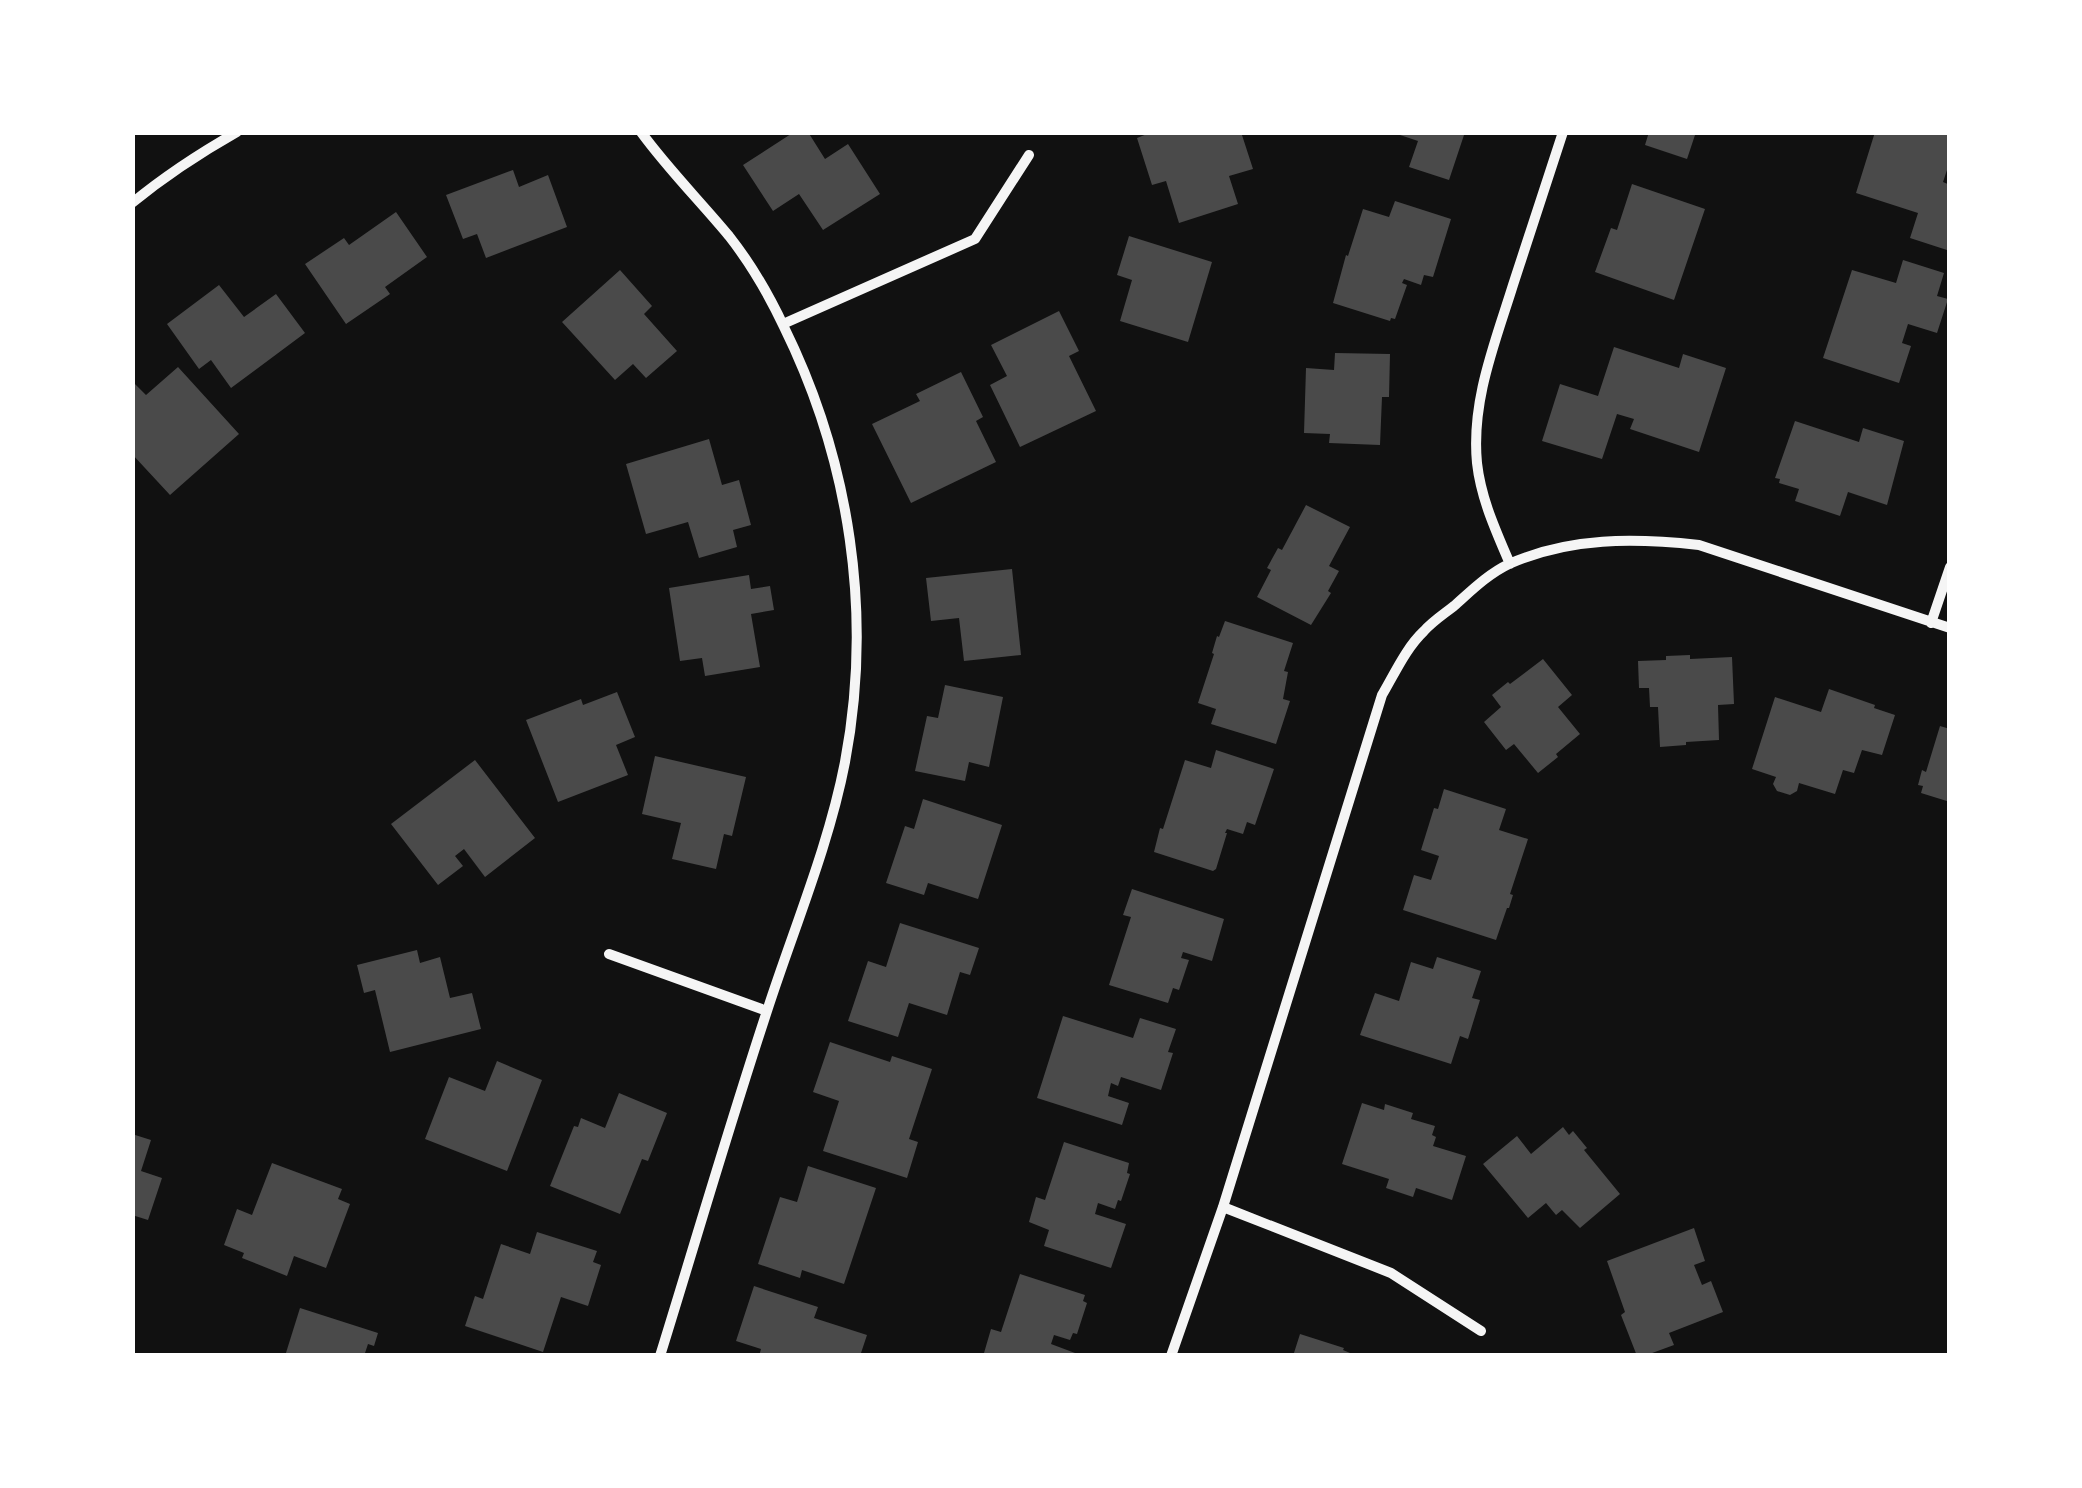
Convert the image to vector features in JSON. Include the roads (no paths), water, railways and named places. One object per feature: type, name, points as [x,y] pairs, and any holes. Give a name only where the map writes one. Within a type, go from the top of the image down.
[{"type":"street","points":[[132,203],[184,164],[237,132]]},
{"type":"street","points":[[640,132],[756,274],[813,389],[834,458],[850,533],[857,610],[854,689],[845,762],[660,1356]]},
{"type":"street","points":[[1510,564],[1482,493],[1477,461],[1482,382],[1562,132]]},
{"type":"street","points":[[783,324],[975,238],[1029,155]]},
{"type":"street","points":[[1171,1356],[1222,1207],[1382,695],[1423,632],[1486,578],[1510,564],[1572,544],[1655,540],[1699,545],[1950,628]]},
{"type":"street","points":[[1931,623],[1950,567]]},
{"type":"street","points":[[609,954],[767,1011]]},
{"type":"street","points":[[1222,1207],[1391,1273],[1482,1332]]}]
